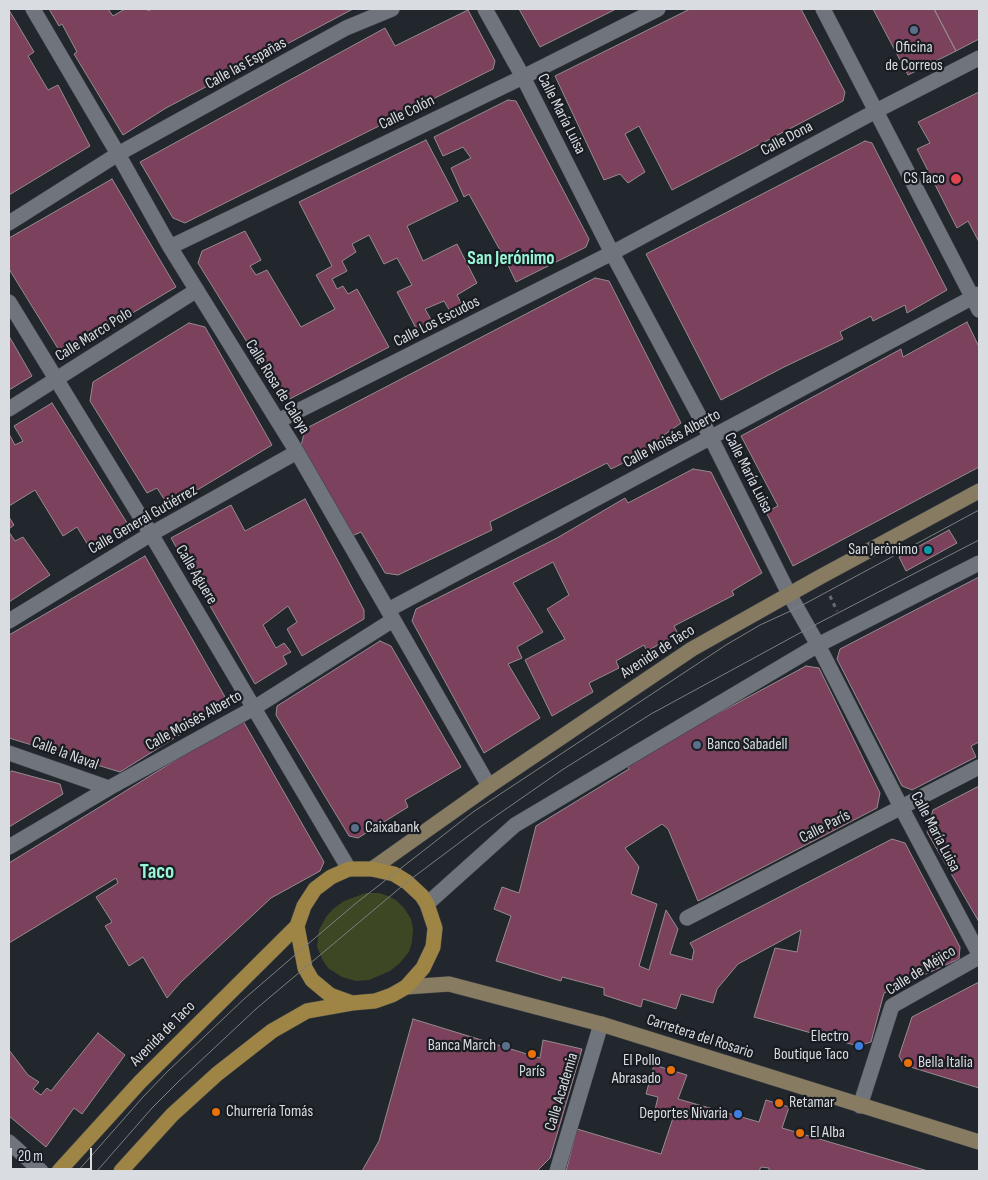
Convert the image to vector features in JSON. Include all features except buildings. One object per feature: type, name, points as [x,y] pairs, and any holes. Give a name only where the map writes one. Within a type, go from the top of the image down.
[{"type":"main road","name":"Avenida de Taco","points":[[372,869],[489,786],[692,649],[979,491]]},
{"type":"main road","points":[[121,1171],[172,1115],[217,1074],[272,1031],[307,1011],[375,1001],[406,987],[423,968],[433,947],[435,928],[427,904],[422,896],[407,882],[394,874],[372,869],[349,869],[331,877],[315,889],[304,906],[297,926],[305,968],[312,980],[330,995],[352,1004]]},
{"type":"main road","name":"Avenida de Taco","points":[[59,1171],[140,1082],[297,926]]},
{"type":"main road","name":"Carretera del Rosario","points":[[406,987],[449,984],[601,1024],[979,1142]]},
{"type":"street","name":"Calle Rosa de Caleya","points":[[33,9],[170,246],[297,452],[489,786]]},
{"type":"street","name":"Calle las Españas","points":[[9,223],[118,154],[346,28],[392,9]]},
{"type":"street","name":"Calle María Luisa","points":[[485,9],[523,77],[612,253],[711,438],[789,594],[818,645],[979,955]]},
{"type":"street","name":"Calle Colón","points":[[170,246],[523,77],[658,9]]},
{"type":"street","points":[[823,9],[977,300]]},
{"type":"street","name":"Calle Dona","points":[[612,253],[876,111],[979,58]]},
{"type":"street","name":"Calle Los Escudos","points":[[278,421],[612,253]]},
{"type":"street","name":"Calle Marco Polo","points":[[9,409],[197,290]]},
{"type":"street","name":"Calle Moisés Alberto","points":[[9,848],[109,788],[254,708],[390,615],[711,438],[977,300]]},
{"type":"street","name":"Calle Aguere","points":[[9,302],[151,534],[349,869]]},
{"type":"street","name":"Calle General Gutiérrez","points":[[9,621],[151,534],[297,452]]},
{"type":"street","points":[[427,904],[515,825],[818,645],[979,564]]},
{"type":"street","name":"Calle la Naval","points":[[9,753],[109,788]]},
{"type":"street","name":"Calle París","points":[[687,918],[979,767]]},
{"type":"street","name":"Calle de Méjico","points":[[860,1106],[892,1006],[979,955]]},
{"type":"street","name":"Calle Academia","points":[[557,1171],[601,1024]]},
{"type":"street","points":[[9,1142],[42,1171]]},
{"type":"path","points":[[827,592],[838,614]]},
{"type":"green space","points":[[366,893],[379,893],[388,896],[396,900],[404,908],[411,919],[413,929],[412,942],[409,952],[390,971],[369,980],[356,981],[342,977],[328,968],[317,946],[319,930],[333,909],[344,901]]},
{"type":"tram line","points":[[78,1171],[168,1071],[244,999],[355,904],[473,812],[726,645],[760,625],[797,608],[979,510]]},
{"type":"tram line","points":[[97,1171],[152,1108],[257,1008],[407,882],[483,825],[562,770],[651,714],[809,628],[979,540]]},
{"type":"place","name":"Oficina de Correos","points":[[914,30]]},
{"type":"place","name":"CS Taco","points":[[956,179]]},
{"type":"place","name":"San Jerònimo","points":[[928,550]]},
{"type":"place","name":"Banco Sabadell","points":[[697,745]]},
{"type":"place","name":"Caixabank","points":[[355,828]]},
{"type":"place","name":"Banca March","points":[[506,1046]]},
{"type":"place","name":"Electro Boutique Taco","points":[[859,1046]]},
{"type":"place","name":"París","points":[[532,1054]]},
{"type":"place","name":"Bella Italia","points":[[908,1063]]},
{"type":"place","name":"El Pollo Abrasado","points":[[671,1070]]},
{"type":"place","name":"Retamar","points":[[779,1103]]},
{"type":"place","name":"Churrería Tomás","points":[[216,1112]]},
{"type":"place","name":"Deportes Nivaria","points":[[738,1114]]},
{"type":"place","name":"El Alba","points":[[800,1133]]},
{"type":"district","name":"San Jerónimo","points":[[511,259]]},
{"type":"district","name":"Taco","points":[[157,873]]}]
